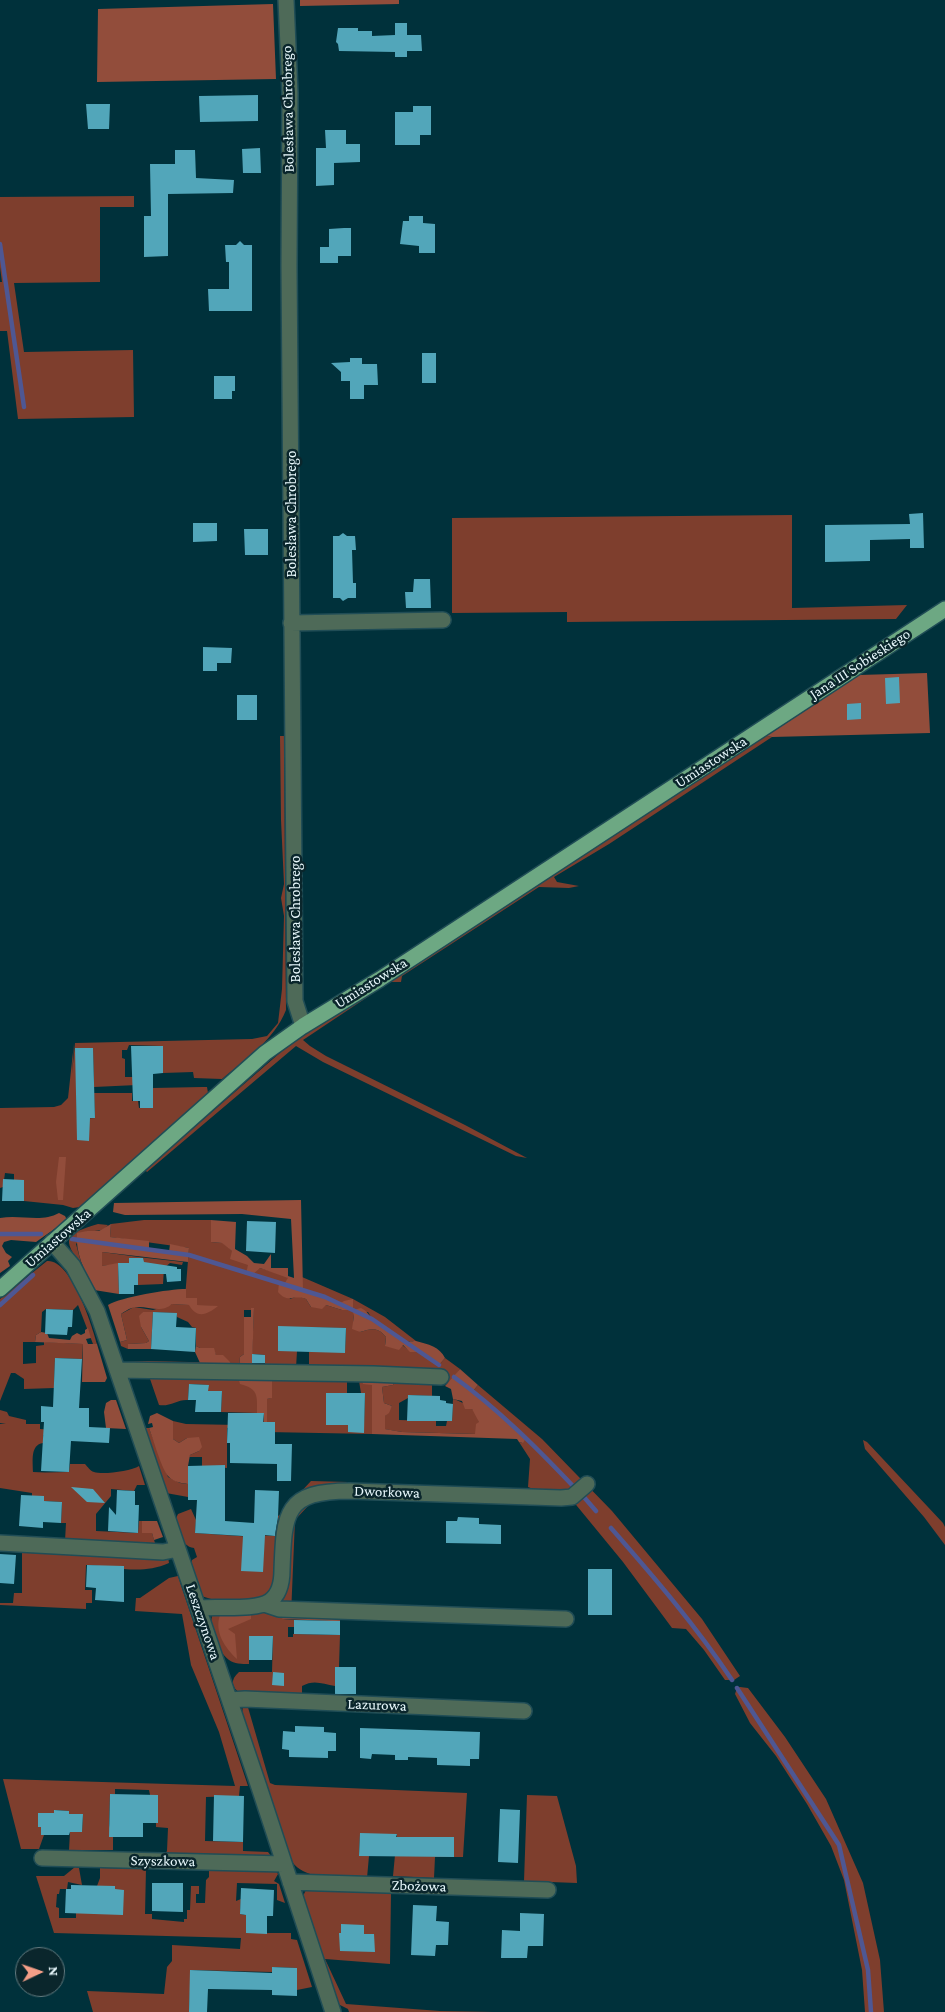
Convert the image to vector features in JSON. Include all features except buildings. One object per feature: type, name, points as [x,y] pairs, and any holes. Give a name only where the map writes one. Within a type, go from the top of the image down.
[{"type":"main road","name":"Jana III Sobieskiego","points":[[775,720],[945,609]]},
{"type":"main road","name":"Umiastowska","points":[[0,1289],[265,1053],[303,1026],[380,979],[775,720]]},
{"type":"street","name":"Bolesława Chrobrego","points":[[286,0],[290,93],[289,266],[295,1001],[303,1026]]},
{"type":"street","points":[[291,623],[443,620]]},
{"type":"street","name":"Leszczynowa","points":[[52,1242],[73,1266],[98,1311],[230,1700],[333,2012]]},
{"type":"street","points":[[117,1370],[373,1374],[441,1377]]},
{"type":"street","name":"Dworkowa","points":[[264,1604],[272,1600],[280,1588],[284,1533],[288,1514],[295,1504],[312,1495],[326,1491],[350,1491],[561,1498],[572,1497],[587,1484]]},
{"type":"street","points":[[0,1543],[163,1552],[178,1549]]},
{"type":"street","points":[[199,1608],[253,1607],[264,1604],[279,1609],[566,1620]]},
{"type":"street","name":"Lazurowa","points":[[230,1700],[245,1699],[524,1711]]},
{"type":"street","name":"Szyszkowa","points":[[42,1858],[284,1864]]},
{"type":"street","name":"Zbożowa","points":[[290,1882],[548,1890]]},
{"type":"shaded area","points":[[300,0],[399,0],[399,4],[300,6]]},
{"type":"shaded area","points":[[273,4],[276,79],[97,82],[98,9]]},
{"type":"shaded area","points":[[134,196],[134,207],[100,207],[100,282],[14,283],[24,352],[133,350],[134,417],[18,419],[7,331],[0,331],[0,282],[2,282],[0,267],[0,197]]},
{"type":"shaded area","points":[[792,515],[792,608],[907,605],[896,619],[567,622],[567,612],[452,613],[452,518]]},
{"type":"shaded area","points":[[927,673],[930,733],[772,737],[763,735],[859,675]]},
{"type":"shaded area","points":[[763,735],[772,737],[609,844],[554,877],[557,882],[579,886],[569,888],[539,887],[402,976],[401,982],[390,982],[303,1040],[326,1056],[527,1158],[516,1156],[323,1062],[296,1046],[147,1172],[145,1170],[289,1045],[383,980]]},
{"type":"shaded area","points":[[280,736],[284,736],[286,1010],[281,1021],[259,1048],[222,1079],[194,1078],[193,1072],[163,1073],[162,1046],[129,1045],[127,1050],[122,1050],[122,1058],[125,1059],[125,1077],[138,1077],[137,1085],[94,1087],[93,1048],[76,1048],[77,1119],[95,1118],[94,1093],[132,1093],[132,1101],[138,1101],[139,1108],[153,1108],[153,1088],[207,1087],[208,1093],[80,1207],[73,1208],[63,1205],[24,1201],[24,1180],[14,1180],[14,1174],[5,1173],[3,1187],[0,1188],[0,1108],[54,1107],[61,1105],[68,1098],[74,1043],[72,1074],[75,1043],[252,1039],[267,1036],[278,1023],[282,989],[284,916],[281,898],[284,884]]},
{"type":"shaded area","points":[[59,1157],[66,1157],[63,1200],[58,1200],[56,1182]]},
{"type":"shaded area","points":[[301,1200],[303,1290],[339,1304],[353,1299],[353,1310],[363,1309],[372,1319],[397,1337],[404,1341],[425,1343],[437,1349],[445,1358],[439,1365],[420,1352],[410,1352],[403,1345],[399,1350],[385,1346],[386,1337],[377,1330],[371,1329],[360,1332],[352,1329],[354,1315],[352,1310],[342,1310],[326,1305],[322,1309],[311,1307],[306,1299],[282,1296],[278,1292],[279,1283],[285,1282],[288,1278],[260,1268],[252,1275],[246,1273],[248,1265],[230,1259],[232,1251],[222,1243],[211,1242],[211,1220],[236,1222],[235,1249],[254,1263],[264,1264],[271,1254],[271,1268],[288,1268],[288,1276],[294,1278],[291,1219],[242,1214],[125,1215],[113,1212],[114,1203]]},
{"type":"shaded area","points":[[59,1213],[65,1216],[67,1220],[36,1242],[11,1240],[4,1242],[2,1246],[6,1253],[12,1257],[8,1261],[10,1266],[0,1273],[0,1218],[38,1218]]},
{"type":"shaded area","points":[[144,1220],[211,1220],[211,1242],[223,1243],[249,1265],[246,1273],[260,1268],[284,1275],[289,1278],[285,1282],[290,1299],[298,1296],[306,1299],[311,1307],[326,1305],[342,1310],[351,1309],[325,1297],[302,1290],[302,1277],[353,1299],[385,1317],[416,1341],[404,1341],[372,1319],[368,1312],[354,1315],[353,1322],[360,1332],[371,1329],[377,1330],[386,1337],[385,1345],[402,1345],[410,1351],[420,1352],[439,1365],[445,1358],[460,1369],[451,1381],[447,1383],[447,1381],[356,1370],[338,1366],[309,1369],[309,1352],[345,1352],[346,1328],[278,1327],[278,1351],[297,1351],[296,1368],[265,1368],[265,1355],[252,1354],[254,1309],[251,1308],[251,1310],[244,1310],[244,1354],[240,1357],[239,1368],[127,1365],[126,1362],[148,1361],[231,1363],[216,1355],[213,1349],[196,1346],[196,1328],[177,1317],[176,1313],[143,1312],[141,1327],[149,1341],[146,1343],[128,1344],[128,1349],[121,1346],[120,1342],[127,1340],[121,1314],[134,1307],[153,1310],[172,1304],[217,1306],[197,1305],[185,1298],[189,1248],[110,1237],[111,1224]]},
{"type":"shaded area","points":[[98,1224],[108,1225],[101,1230],[87,1231],[76,1244],[82,1266],[71,1249],[70,1238],[79,1231]]},
{"type":"shaded area","points":[[111,1224],[110,1237],[149,1241],[149,1250],[169,1252],[170,1244],[189,1248],[188,1262],[102,1252],[102,1266],[118,1263],[119,1294],[94,1290],[79,1255],[77,1233],[99,1231]]},
{"type":"shaded area","points":[[102,1252],[183,1262],[182,1265],[170,1263],[164,1268],[163,1284],[138,1285],[138,1274],[144,1274],[143,1258],[129,1258],[129,1263],[102,1266]]},
{"type":"shaded area","points":[[47,1261],[56,1263],[72,1281],[85,1309],[97,1344],[93,1344],[78,1305],[73,1310],[46,1309],[42,1312],[41,1332],[36,1335],[35,1342],[23,1342],[23,1364],[36,1363],[36,1346],[44,1345],[44,1342],[83,1344],[82,1359],[55,1358],[54,1388],[24,1389],[24,1379],[15,1373],[11,1373],[0,1401],[0,1299]]},
{"type":"shaded area","points":[[186,1289],[186,1298],[197,1298],[197,1305],[218,1306],[210,1312],[202,1314],[195,1312],[189,1305],[172,1304],[163,1309],[131,1308],[121,1314],[127,1340],[120,1342],[108,1305],[145,1294]]},
{"type":"shaded area","points":[[251,1308],[254,1308],[252,1368],[239,1368],[240,1357],[244,1354],[244,1317],[251,1317]]},
{"type":"shaded area","points":[[143,1312],[153,1312],[151,1349],[128,1349],[128,1344],[146,1343],[149,1341],[141,1327],[139,1316]]},
{"type":"shaded area","points":[[88,1328],[91,1338],[86,1339],[88,1344],[97,1344],[107,1378],[105,1382],[82,1382],[83,1344],[35,1342],[36,1335],[41,1332],[47,1333],[49,1338],[70,1340],[77,1333],[81,1335],[85,1333],[85,1330]]},
{"type":"shaded area","points":[[196,1346],[200,1348],[214,1348],[216,1355],[223,1355],[231,1363],[200,1363],[195,1352]]},
{"type":"shaded area","points":[[460,1369],[478,1385],[473,1391],[526,1438],[523,1443],[517,1439],[372,1434],[372,1385],[363,1384],[362,1381],[395,1381],[393,1385],[382,1387],[384,1403],[392,1406],[389,1413],[385,1416],[385,1429],[402,1432],[475,1434],[476,1424],[479,1422],[472,1409],[465,1409],[462,1401],[453,1399],[451,1389],[445,1386]]},
{"type":"shaded area","points":[[149,1376],[238,1377],[251,1386],[257,1395],[257,1413],[221,1412],[222,1391],[208,1391],[208,1385],[189,1384],[188,1400],[159,1405]]},
{"type":"shaded area","points":[[238,1377],[272,1378],[272,1398],[267,1399],[267,1432],[263,1430],[264,1413],[257,1413],[256,1394],[251,1388],[240,1384]]},
{"type":"shaded area","points":[[271,1378],[347,1379],[347,1393],[326,1393],[326,1425],[364,1425],[365,1393],[361,1393],[359,1381],[372,1384],[372,1434],[267,1432],[267,1430],[275,1430],[275,1423],[267,1422],[267,1399],[271,1398]]},
{"type":"shaded area","points":[[395,1381],[432,1383],[432,1396],[408,1395],[408,1398],[399,1403],[399,1420],[436,1421],[436,1426],[446,1426],[447,1421],[452,1421],[453,1399],[466,1404],[476,1414],[479,1422],[476,1434],[402,1432],[384,1429],[385,1416],[392,1406],[384,1403],[382,1387],[393,1385]]},
{"type":"shaded area","points":[[478,1385],[542,1439],[612,1511],[702,1619],[740,1676],[734,1680],[725,1680],[704,1650],[686,1629],[672,1628],[623,1562],[563,1489],[538,1491],[528,1487],[530,1459],[519,1442],[523,1443],[473,1391]]},
{"type":"shaded area","points":[[116,1400],[126,1429],[106,1428],[104,1412],[106,1403]]},
{"type":"shaded area","points":[[0,1410],[7,1412],[9,1416],[26,1420],[26,1424],[40,1424],[40,1429],[55,1430],[47,1435],[43,1435],[43,1443],[39,1444],[34,1450],[33,1472],[69,1472],[70,1464],[85,1464],[90,1470],[98,1473],[124,1471],[139,1466],[145,1485],[137,1485],[134,1491],[111,1489],[111,1496],[96,1514],[96,1531],[138,1533],[139,1521],[142,1521],[143,1532],[152,1533],[155,1543],[65,1541],[66,1523],[61,1523],[62,1502],[44,1501],[44,1496],[32,1496],[32,1493],[0,1488],[0,1424],[6,1423],[0,1423]]},
{"type":"shaded area","points":[[157,1413],[173,1421],[173,1439],[179,1443],[187,1438],[199,1437],[202,1447],[199,1451],[190,1455],[188,1484],[171,1479],[163,1468],[149,1428],[153,1427],[152,1423],[148,1424],[150,1416]]},
{"type":"shaded area","points":[[173,1421],[186,1424],[238,1425],[227,1428],[227,1468],[202,1466],[202,1457],[189,1457],[199,1451],[187,1438],[179,1443],[173,1439]]},
{"type":"shaded area","points":[[144,1428],[149,1428],[168,1477],[180,1483],[188,1484],[188,1497],[166,1493]]},
{"type":"shaded area","points":[[863,1440],[943,1523],[945,1527],[945,1545],[924,1517],[865,1449]]},
{"type":"shaded area","points":[[311,1481],[348,1482],[340,1486],[298,1495]]},
{"type":"shaded area","points":[[322,1497],[308,1506],[295,1520],[291,1615],[283,1619],[294,1620],[294,1627],[288,1627],[288,1637],[293,1637],[293,1634],[340,1635],[339,1667],[335,1667],[335,1686],[318,1683],[306,1684],[302,1686],[302,1694],[351,1696],[351,1709],[247,1704],[270,1783],[275,1785],[467,1793],[463,1857],[435,1857],[434,1878],[393,1876],[397,1834],[360,1834],[359,1855],[369,1856],[367,1878],[325,1877],[305,1872],[297,1867],[290,1859],[242,1715],[241,1694],[235,1689],[233,1683],[234,1678],[239,1672],[272,1672],[273,1636],[249,1636],[249,1664],[236,1663],[229,1660],[220,1650],[214,1637],[211,1623],[214,1612],[271,1608],[289,1524],[306,1505]]},
{"type":"shaded area","points":[[191,1509],[196,1520],[195,1533],[253,1537],[253,1535],[277,1536],[278,1516],[281,1514],[278,1582],[269,1597],[261,1600],[218,1601],[201,1596],[191,1567],[192,1560],[197,1557],[194,1548],[185,1544],[179,1534],[176,1523],[178,1514]]},
{"type":"shaded area","points":[[142,1521],[157,1521],[163,1537],[154,1540],[152,1533],[142,1533]]},
{"type":"shaded area","points":[[22,1551],[168,1557],[169,1563],[158,1567],[137,1570],[86,1565],[85,1590],[92,1590],[92,1603],[86,1603],[86,1609],[0,1605],[0,1603],[13,1603],[14,1593],[22,1593]]},
{"type":"shaded area","points":[[178,1576],[248,1786],[240,1786],[239,1796],[206,1797],[205,1841],[243,1842],[243,1851],[268,1852],[271,1856],[270,1858],[165,1854],[167,1851],[168,1828],[156,1827],[156,1823],[158,1823],[158,1795],[150,1795],[149,1790],[115,1789],[115,1794],[110,1794],[109,1825],[113,1837],[113,1850],[69,1850],[70,1832],[82,1832],[83,1814],[69,1814],[69,1811],[54,1810],[54,1813],[38,1813],[38,1827],[41,1827],[41,1834],[44,1835],[39,1849],[21,1849],[3,1779],[235,1786],[219,1732],[191,1665],[182,1614],[135,1611],[136,1598],[140,1598],[169,1578]]},
{"type":"shaded area","points":[[251,1614],[251,1619],[228,1629],[235,1634],[237,1659],[228,1650],[218,1628],[220,1615]]},
{"type":"shaded area","points":[[274,1614],[340,1615],[340,1621],[283,1619]]},
{"type":"shaded area","points":[[737,1688],[748,1688],[785,1737],[826,1799],[863,1883],[880,1960],[884,2012],[865,2012],[862,1970],[844,1880],[831,1846],[776,1756],[750,1723],[735,1694]]},
{"type":"shaded area","points":[[527,1795],[557,1796],[576,1866],[577,1883],[524,1881]]},
{"type":"shaded area","points":[[75,1867],[79,1868],[82,1885],[68,1882],[67,1889],[60,1889],[59,1894],[57,1894],[56,1907],[59,1908],[59,1918],[76,1918],[76,1913],[115,1889],[115,1886],[97,1886],[100,1878],[100,1868],[146,1869],[145,1914],[152,1914],[152,1919],[184,1922],[184,1919],[187,1919],[187,1910],[190,1910],[191,1886],[199,1886],[199,1894],[196,1894],[196,1903],[205,1903],[206,1880],[212,1867],[276,1871],[278,1874],[274,1881],[279,1884],[285,1903],[277,1900],[277,1884],[237,1883],[236,1901],[241,1899],[240,1914],[246,1915],[246,1933],[291,1933],[291,1939],[297,1940],[312,1987],[297,1990],[297,1968],[273,1967],[272,1972],[191,1970],[189,2012],[93,2012],[87,1991],[164,1994],[167,1967],[172,1961],[172,1945],[240,1949],[241,1938],[54,1933],[36,1876],[64,1876]]},
{"type":"shaded area","points":[[307,1888],[391,1893],[390,1964],[325,1959],[346,2004],[440,2011],[494,2012],[349,2012],[348,2009],[338,2004],[304,1903],[303,1896]]},
{"type":"waterway","points":[[0,244],[24,407]]},
{"type":"waterway","points":[[0,1234],[41,1234]]},
{"type":"waterway","points":[[72,1239],[189,1255],[325,1297],[372,1319],[439,1365]]},
{"type":"waterway","points":[[0,1305],[33,1275]]},
{"type":"waterway","points":[[454,1377],[516,1429],[573,1486]]},
{"type":"waterway","points":[[583,1496],[596,1511]]},
{"type":"waterway","points":[[611,1528],[659,1583],[732,1680]]},
{"type":"waterway","points":[[737,1688],[839,1845],[868,1970],[871,2012]]}]
